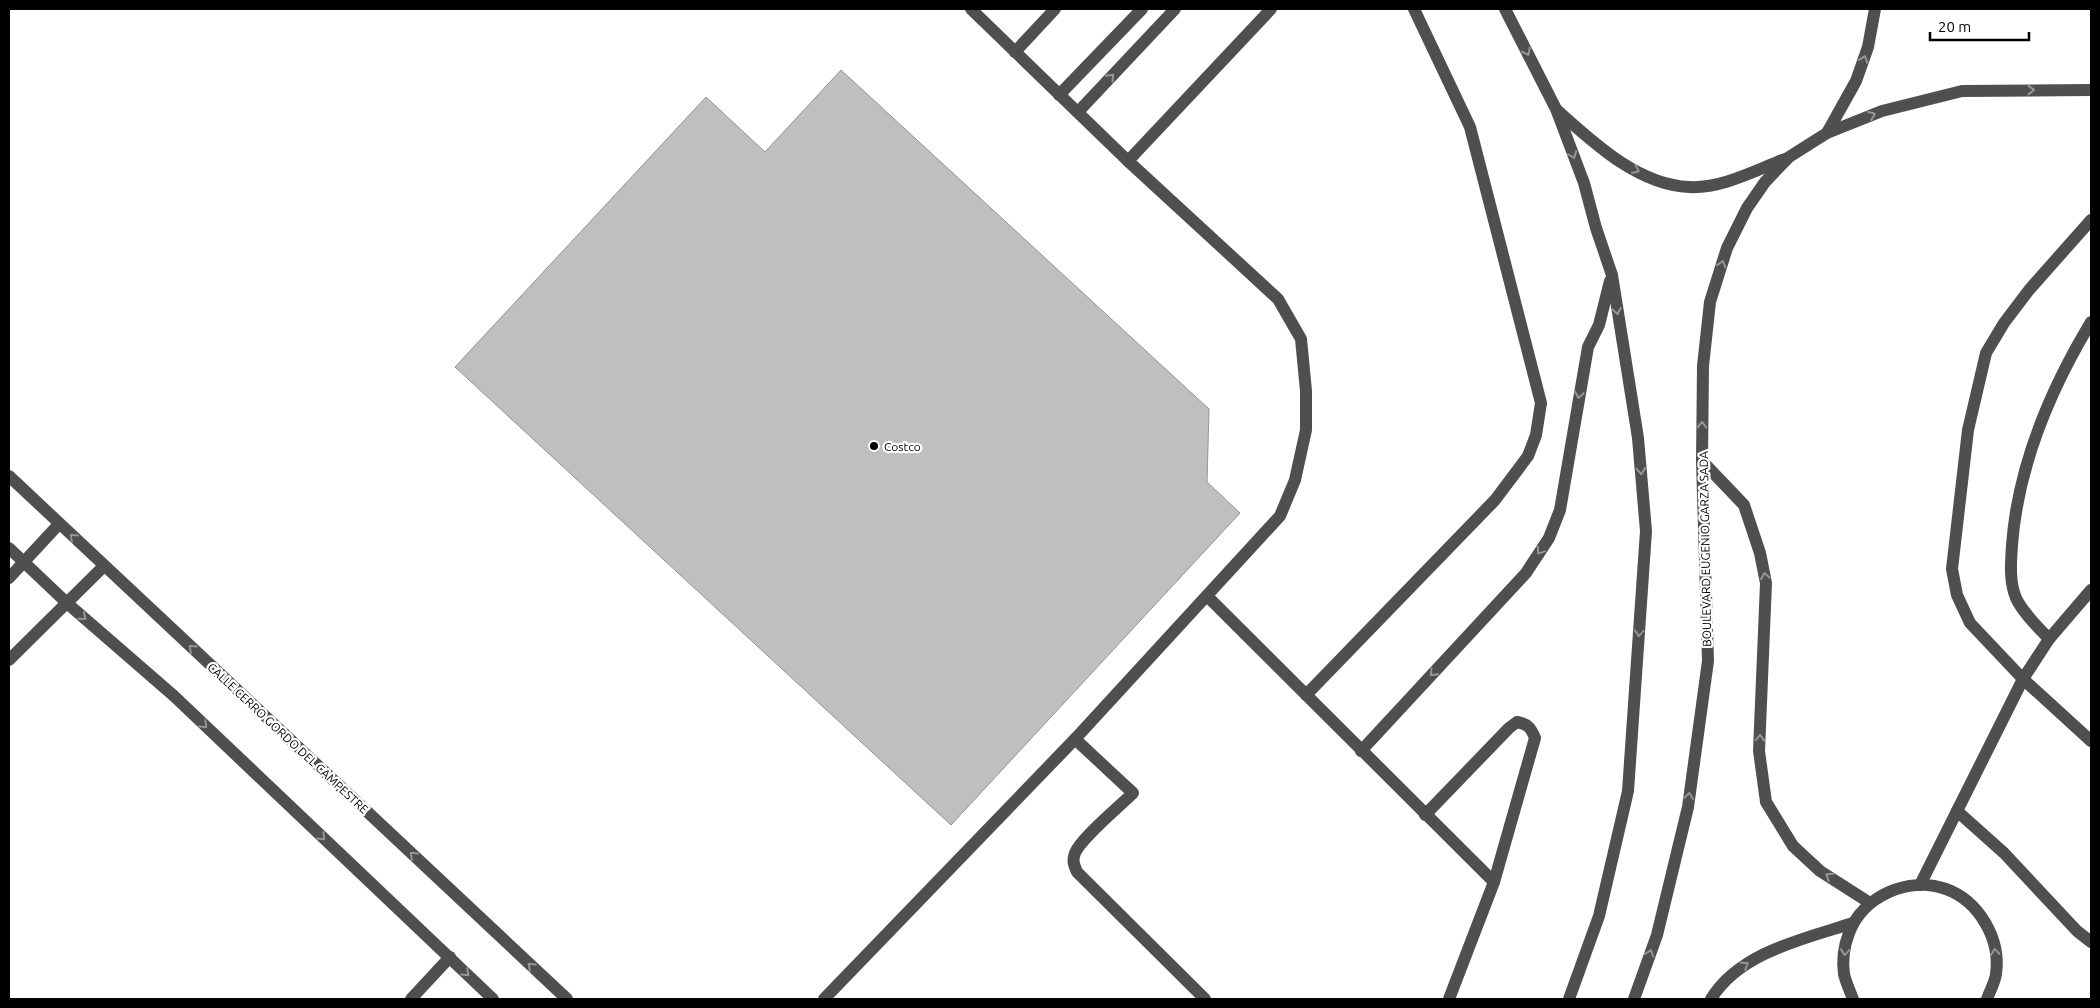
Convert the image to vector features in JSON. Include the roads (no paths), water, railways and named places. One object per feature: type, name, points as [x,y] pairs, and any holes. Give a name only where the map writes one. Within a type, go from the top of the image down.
[{"type":"street","points":[[824,999],[1075,739],[1280,516],[1295,480],[1306,430],[1306,391],[1301,339],[1278,299],[1128,161],[970,9]]},
{"type":"street","points":[[1015,52],[1055,9]]},
{"type":"street","points":[[1059,94],[1142,9]]},
{"type":"street","points":[[1078,112],[1175,9]]},
{"type":"street","points":[[1128,161],[1271,9]]},
{"type":"street","points":[[1306,695],[1495,500],[1528,456],[1536,435],[1541,403],[1470,127],[1414,9]]},
{"type":"street","points":[[1505,9],[1556,109],[1584,184],[1612,275],[1638,438],[1646,531],[1628,791],[1599,916],[1569,999]]},
{"type":"street","points":[[1514,27],[1518,9]]},
{"type":"street","points":[[1827,133],[1856,80],[1868,47],[1875,9]]},
{"type":"street","name":"BOULEVARD EUGENIO GARZA SADA","points":[[1634,999],[1657,935],[1688,807],[1708,661],[1702,461],[1703,366],[1710,302],[1727,248],[1747,208],[1765,182],[1790,158],[1827,133],[1882,111],[1962,91],[2090,92]]},
{"type":"street","points":[[1556,109],[1603,151],[1628,166],[1659,180],[1689,187],[1718,184],[1790,158]]},
{"type":"street","points":[[2091,220],[2029,290],[2004,323],[1986,352],[1968,430],[1952,569],[1957,596],[1970,623],[2023,679],[2091,740]]},
{"type":"street","points":[[1361,751],[1526,573],[1550,538],[1560,510],[1588,347],[1599,325],[1612,275]]},
{"type":"street","points":[[2049,639],[2029,617],[2016,598],[2010,571],[2014,523],[2029,454],[2049,400],[2091,322]]},
{"type":"street","points":[[1702,461],[1744,505],[1760,553],[1766,582],[1759,751],[1766,802],[1793,846],[1820,871],[1870,902]]},
{"type":"street","name":"CALLE CERRO GORDO DEL CAMPESTRE","points":[[9,476],[567,999]]},
{"type":"street","points":[[9,578],[59,524]]},
{"type":"street","points":[[9,548],[68,604],[174,696],[493,999]]},
{"type":"street","points":[[9,660],[68,604],[104,566]]},
{"type":"street","points":[[1920,885],[1937,847],[2023,679],[2049,639],[2091,590]]},
{"type":"street","points":[[1207,596],[1494,882]]},
{"type":"street","points":[[1425,814],[1509,728],[1517,722],[1526,724],[1531,728],[1535,738],[1494,882],[1449,999]]},
{"type":"street","points":[[1075,739],[1133,793],[1075,852],[1073,863],[1077,872],[1205,999]]},
{"type":"street","points":[[1957,811],[2004,852],[2077,931],[2091,942]]},
{"type":"street","points":[[1853,999],[1844,974],[1844,948],[1853,923],[1870,902],[1893,889],[1920,885],[1946,889],[1969,902],[1986,923],[1995,948],[1996,957],[1996,975],[1987,999]]},
{"type":"street","points":[[1711,999],[1717,990],[1743,965],[1788,945],[1853,923]]},
{"type":"street","points":[[411,999],[450,957]]},
{"type":"place","name":"Costco","points":[[874,446]]}]
